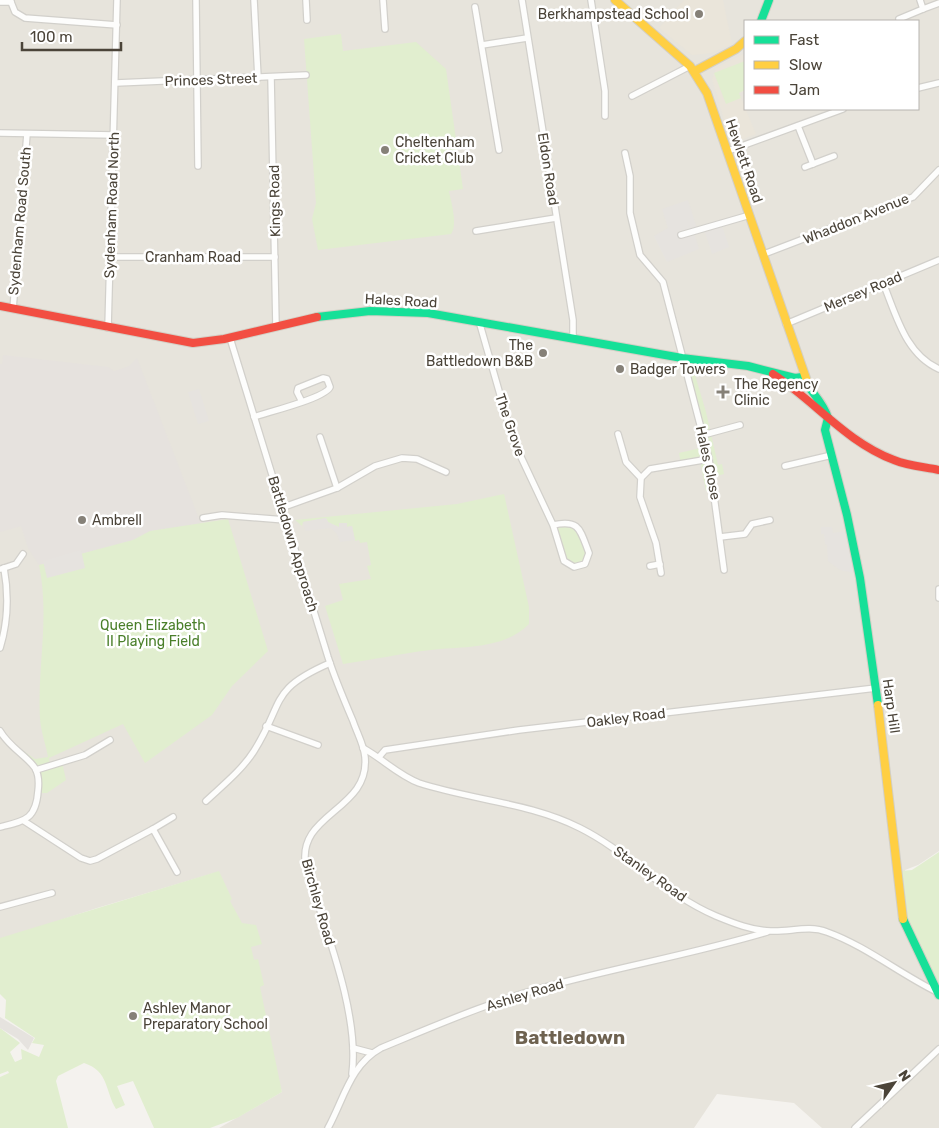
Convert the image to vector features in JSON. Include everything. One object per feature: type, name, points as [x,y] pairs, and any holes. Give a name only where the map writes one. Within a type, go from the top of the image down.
[{"type":"street","name":"Sydenham Road North","points":[[108,328],[117,0]]},
{"type":"street","points":[[196,0],[198,166]]},
{"type":"street","points":[[254,0],[258,78]]},
{"type":"street","points":[[306,0],[307,20]]},
{"type":"street","points":[[383,0],[385,29]]},
{"type":"street","name":"Eldon Road","points":[[522,0],[573,320],[573,338]]},
{"type":"street","points":[[590,0],[604,91],[605,116]]},
{"type":"street","name":"Hewlett Road","points":[[614,0],[693,68],[707,93],[764,254],[799,363],[803,368],[811,393],[826,410],[828,418]]},
{"type":"street","points":[[761,20],[769,0]]},
{"type":"street","points":[[920,0],[923,10]]},
{"type":"street","points":[[0,2],[12,1],[15,12],[25,18],[117,25]]},
{"type":"street","points":[[899,19],[939,3]]},
{"type":"street","points":[[476,7],[499,150]]},
{"type":"street","points":[[482,45],[527,38]]},
{"type":"street","points":[[632,96],[736,49],[744,42]]},
{"type":"street","name":"Princes Street","points":[[116,83],[306,75]]},
{"type":"street","name":"Kings Road","points":[[271,77],[276,326]]},
{"type":"street","points":[[919,88],[939,82]]},
{"type":"street","points":[[728,150],[840,110]]},
{"type":"street","points":[[798,126],[813,164]]},
{"type":"street","points":[[0,132],[114,135]]},
{"type":"street","name":"Sydenham Road South","points":[[13,309],[28,134]]},
{"type":"street","name":"Hales Close","points":[[625,153],[630,176],[630,213],[640,255],[663,282],[709,459],[724,570]]},
{"type":"street","points":[[805,167],[834,156]]},
{"type":"street","name":"Whaddon Avenue","points":[[764,254],[913,198],[939,170]]},
{"type":"street","points":[[681,235],[750,215]]},
{"type":"street","points":[[476,231],[556,218]]},
{"type":"street","name":"Cranham Road","points":[[111,257],[275,256]]},
{"type":"street","name":"Mersey Road","points":[[786,324],[939,260]]},
{"type":"street","points":[[883,283],[910,345],[923,359],[939,369]]},
{"type":"street","name":"Hales Road","points":[[0,306],[193,343],[230,338],[336,313],[380,310],[415,311],[682,358],[748,366],[773,374],[796,378],[802,377],[807,382]]},
{"type":"street","name":"The Grove","points":[[479,321],[512,440],[552,525],[566,563],[574,567],[584,564],[589,553],[579,528],[570,523],[552,525]]},
{"type":"street","name":"Battledown Approach","points":[[230,338],[330,663],[363,748]]},
{"type":"street","points":[[799,363],[796,389],[804,389],[807,382]]},
{"type":"street","name":"Hales Road","points":[[773,374],[796,389],[821,414],[856,440],[884,456],[917,467],[939,470]]},
{"type":"street","points":[[254,417],[302,402],[327,392],[330,387],[327,379],[323,378],[298,388],[297,392],[302,402]]},
{"type":"street","name":"Harp Hill","points":[[828,418],[824,430],[832,455],[860,578],[893,820],[901,912],[907,931],[938,994]]},
{"type":"street","points":[[703,435],[740,425]]},
{"type":"street","points":[[618,434],[626,462],[641,478]]},
{"type":"street","points":[[320,437],[337,488]]},
{"type":"street","points":[[785,466],[832,455]]},
{"type":"street","points":[[281,508],[337,488],[375,466],[402,458],[418,459],[446,472]]},
{"type":"street","points":[[661,572],[656,543],[640,497],[641,478],[650,469],[709,459]]},
{"type":"street","points":[[203,518],[222,514],[285,520]]},
{"type":"street","points":[[720,537],[745,534],[752,524],[770,520]]},
{"type":"street","points":[[0,648],[7,610],[8,592],[2,569],[16,564],[23,554]]},
{"type":"street","points":[[650,566],[660,564]]},
{"type":"street","points":[[939,589],[939,598]]},
{"type":"street","points":[[206,801],[248,758],[285,689],[304,674],[330,663]]},
{"type":"street","name":"Oakley Road","points":[[380,757],[385,750],[519,730],[876,688]]},
{"type":"street","points":[[266,726],[318,745]]},
{"type":"street","points":[[0,731],[13,748],[36,770],[39,782],[37,804],[32,814],[24,821],[0,827]]},
{"type":"street","points":[[36,770],[85,756],[110,740]]},
{"type":"street","name":"Stanley Road","points":[[363,748],[380,757],[397,772],[419,784],[538,813],[579,827],[698,907],[746,926],[769,931],[801,929],[826,932],[938,994]]},
{"type":"street","name":"Birchley Road","points":[[352,1074],[353,1048],[343,991],[306,866],[304,852],[308,838],[314,830],[358,790],[365,767],[363,748]]},
{"type":"street","points":[[24,821],[81,858],[90,861],[97,859],[173,817]]},
{"type":"street","points":[[153,829],[177,872]]},
{"type":"street","points":[[0,907],[52,892]]},
{"type":"street","points":[[746,926],[747,938]]},
{"type":"street","name":"Ashley Road","points":[[328,1128],[352,1074],[372,1053],[486,1006],[551,986],[769,931]]},
{"type":"street","points":[[353,1048],[372,1053]]},
{"type":"street","points":[[855,1128],[939,1049]]},
{"type":"shaded area","points":[[0,0],[939,0],[939,851],[918,865],[905,870],[907,928],[939,995],[939,1128],[822,1128],[794,1103],[717,1094],[694,1128],[219,1128],[282,1092],[214,873],[97,908],[0,940]]},
{"type":"shaded area","name":"Berkhampstead School","points":[[684,0],[723,0],[732,44],[711,53],[692,55],[659,28]]},
{"type":"shaded area","points":[[743,54],[744,56],[744,90],[739,93],[744,110],[746,110],[756,134],[735,142],[726,126],[712,79],[716,68]]},
{"type":"shaded area","points":[[688,200],[698,232],[694,233],[699,249],[667,262],[654,236],[668,228],[662,209]]},
{"type":"shaded area","points":[[722,226],[729,247],[712,254],[705,232]]},
{"type":"shaded area","points":[[3,355],[108,367],[114,371],[129,366],[137,358],[201,524],[150,531],[133,540],[39,565],[28,548],[21,526],[0,532],[0,364],[2,364]]},
{"type":"shaded area","points":[[199,389],[209,421],[198,424],[188,392]]},
{"type":"shaded area","points":[[326,518],[328,522],[339,527],[339,523],[347,523],[347,527],[352,526],[355,540],[340,542],[337,534],[331,528],[305,531],[303,522]]},
{"type":"shaded area","points":[[821,527],[832,527],[833,533],[845,531],[854,573],[840,570],[828,561],[827,545],[825,544],[824,534],[821,534]]},
{"type":"shaded area","points":[[81,550],[85,568],[47,578],[43,561]]},
{"type":"shaded area","points":[[0,1017],[34,1038],[28,1050],[18,1039],[0,1028]]},
{"type":"green space","name":"Cheltenham Cricket Club","points":[[341,34],[343,51],[416,42],[446,69],[463,189],[449,191],[454,219],[451,234],[318,250],[312,219],[316,203],[304,39]]},
{"type":"green space","points":[[744,61],[744,90],[739,93],[741,98],[726,104],[714,73]]},
{"type":"green space","points":[[682,358],[690,358],[706,412],[718,465],[722,464],[724,474],[712,477],[714,490],[706,491],[700,461],[681,464],[679,453],[705,447]]},
{"type":"green space","points":[[504,494],[529,607],[529,624],[519,632],[495,643],[420,651],[343,664],[325,606],[343,600],[339,584],[371,579],[367,566],[371,565],[367,542],[360,543],[359,540],[355,541],[352,526],[339,528],[328,522],[326,518],[303,522],[302,526],[295,520],[457,504]]},
{"type":"green space","name":"Queen Elizabeth II Playing Field","points":[[228,519],[268,651],[232,686],[212,715],[145,763],[123,724],[49,758],[50,766],[62,762],[66,780],[47,793],[38,793],[36,770],[17,752],[21,749],[35,759],[48,757],[40,719],[43,604],[39,565],[133,540],[150,531]]},
{"type":"green space","points":[[573,524],[589,553],[585,564],[568,565],[553,525]]},
{"type":"green space","points":[[939,852],[939,984],[907,919],[901,871],[912,870]]},
{"type":"green space","name":"Ashley Manor Preparatory School","points":[[219,871],[232,899],[230,901],[242,923],[256,925],[262,944],[251,947],[254,960],[258,959],[264,985],[260,987],[282,1092],[237,1118],[210,1128],[154,1128],[133,1081],[117,1086],[125,1105],[116,1109],[102,1076],[98,1071],[84,1063],[58,1076],[56,1081],[68,1128],[0,1128],[0,1077],[9,1073],[8,1071],[0,1074],[0,1028],[20,1043],[10,1052],[15,1062],[22,1059],[21,1049],[39,1057],[44,1045],[32,1043],[35,1038],[5,1018],[6,1000],[0,994],[0,938]]},
{"type":"traffic: fast","points":[[761,20],[769,0]]},
{"type":"traffic: fast","points":[[317,317],[370,311],[428,313],[682,358],[748,366],[795,378],[802,377],[823,407],[828,418]]},
{"type":"traffic: fast","points":[[828,418],[825,430],[847,515],[860,578],[878,705]]},
{"type":"traffic: fast","points":[[903,919],[939,995]]},
{"type":"traffic: slow","points":[[615,0],[690,66],[707,93],[807,381]]},
{"type":"traffic: slow","points":[[695,71],[736,49],[744,42]]},
{"type":"traffic: slow","points":[[878,705],[903,919]]},
{"type":"traffic: jam","points":[[0,306],[193,343],[224,339],[317,317]]},
{"type":"traffic: jam","points":[[773,374],[861,443],[905,464],[939,470]]},
{"type":"place","name":"Berkhampstead School","points":[[699,14]]},
{"type":"place","name":"Cheltenham Cricket Club","points":[[385,150]]},
{"type":"place","name":"The Battledown B&B","points":[[543,353]]},
{"type":"place","name":"Badger Towers","points":[[620,369]]},
{"type":"place","name":"The Regency Clinic","points":[[723,392]]},
{"type":"place","name":"Ambrell","points":[[82,520]]},
{"type":"place","name":"Ashley Manor Preparatory School","points":[[133,1016]]},
{"type":"district","name":"Battledown","points":[[570,1037]]}]
